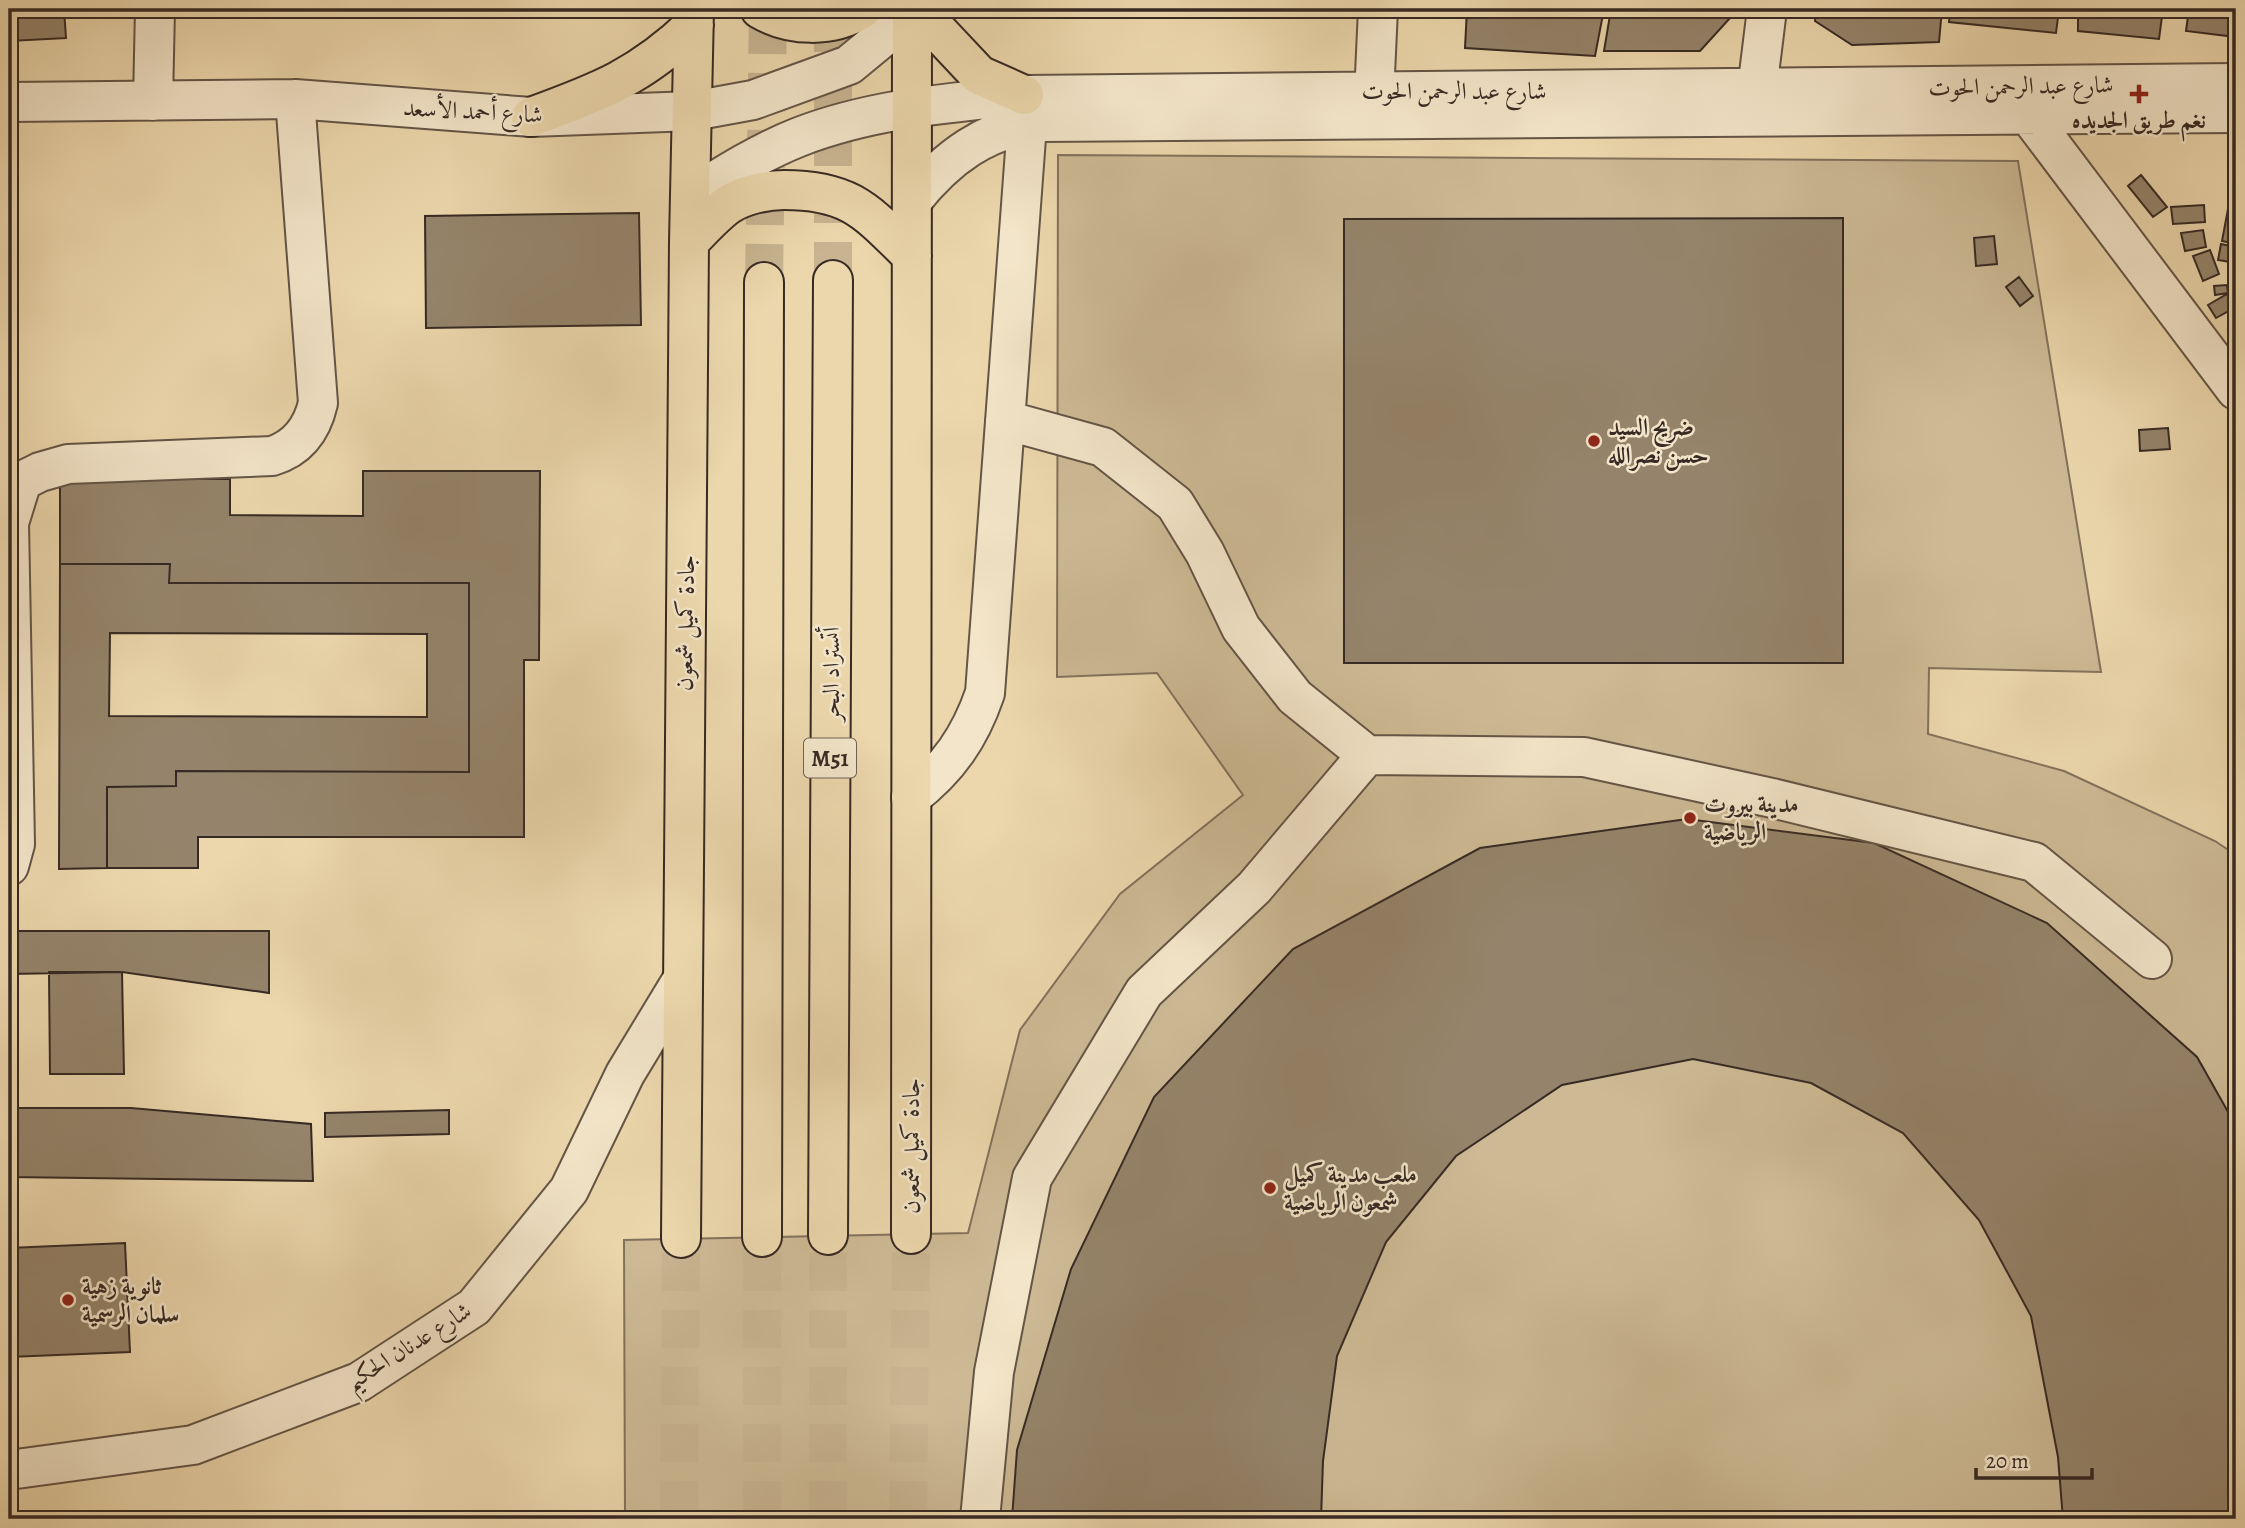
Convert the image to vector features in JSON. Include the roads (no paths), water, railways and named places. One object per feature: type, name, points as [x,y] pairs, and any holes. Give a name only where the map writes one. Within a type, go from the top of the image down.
[{"type":"main road","points":[[760,9],[777,19],[815,24],[854,14],[862,9]]},
{"type":"main road","points":[[912,9],[979,75],[1026,109]]},
{"type":"main road","name":"جادة كميل شمعون","points":[[911,1234],[912,9]]},
{"type":"main road","points":[[531,117],[599,92],[634,75],[666,52],[694,17]]},
{"type":"main road","name":"جادة كميل شمعون","points":[[681,1238],[688,242],[694,17]]},
{"type":"main road","points":[[688,242],[729,204],[757,193],[812,190],[840,196],[863,210],[912,256]]},
{"type":"main road","name":"أتستراد البحر","points":[[828,1236],[833,280]]},
{"type":"main road","points":[[762,1237],[764,282]]},
{"type":"street","points":[[153,101],[155,9]]},
{"type":"street","name":"شارع أحمد الأسعد","points":[[9,102],[295,99],[531,117],[693,111],[753,100],[849,65],[912,9]]},
{"type":"street","points":[[1374,106],[1378,9]]},
{"type":"street","points":[[1757,90],[1767,9]]},
{"type":"street","name":"شارع عبد الرحمن الحوت","points":[[691,196],[743,163],[798,137],[914,107],[1026,109],[2017,100],[2236,83]]},
{"type":"street","name":"شارع عبد الرحمن الحوت","points":[[1374,106],[1757,90],[2017,100],[2236,113]]},
{"type":"street","points":[[9,866],[15,844],[9,523],[22,481],[40,472],[68,464],[272,456],[298,444],[315,415],[318,403],[295,99]]},
{"type":"street","points":[[2017,100],[2236,390]]},
{"type":"street","points":[[911,797],[938,775],[963,745],[985,693],[1026,109]]},
{"type":"street","name":"شارع عبد الرحمن الحوت","points":[[912,201],[934,173],[961,150],[993,134],[1026,109]]},
{"type":"street","points":[[1005,420],[1103,447],[1175,504],[1205,553],[1241,628],[1295,697],[1367,755],[1584,757],[1772,798],[2034,862],[2152,959]]},
{"type":"street","points":[[980,1519],[993,1372],[1032,1178],[1144,992],[1254,887],[1367,755]]},
{"type":"street","name":"شارع عدنان الحكيم","points":[[9,1470],[193,1445],[359,1382],[474,1307],[569,1190],[625,1074],[682,980]]},
{"type":"tunnel","points":[[764,282],[768,9]]},
{"type":"tunnel","points":[[833,9],[833,280]]},
{"type":"tunnel","points":[[908,1519],[911,1234]]},
{"type":"tunnel","points":[[828,1235],[828,1519]]},
{"type":"tunnel","points":[[762,1237],[762,1519]]},
{"type":"tunnel","points":[[679,1519],[681,1238]]},
{"type":"place","name":"نغم طريق الجديده","points":[[2139,94]]},
{"type":"place","name":"ضريح السيد حسن نصرالله","points":[[1594,441]]},
{"type":"place","name":"مدينة بيروت الرياضية","points":[[1690,818]]},
{"type":"place","name":"ملعب مدينة كميل شمعون الرياضية","points":[[1270,1188]]},
{"type":"place","name":"ثانوية زهية سلمان الرسمية","points":[[68,1300]]}]
